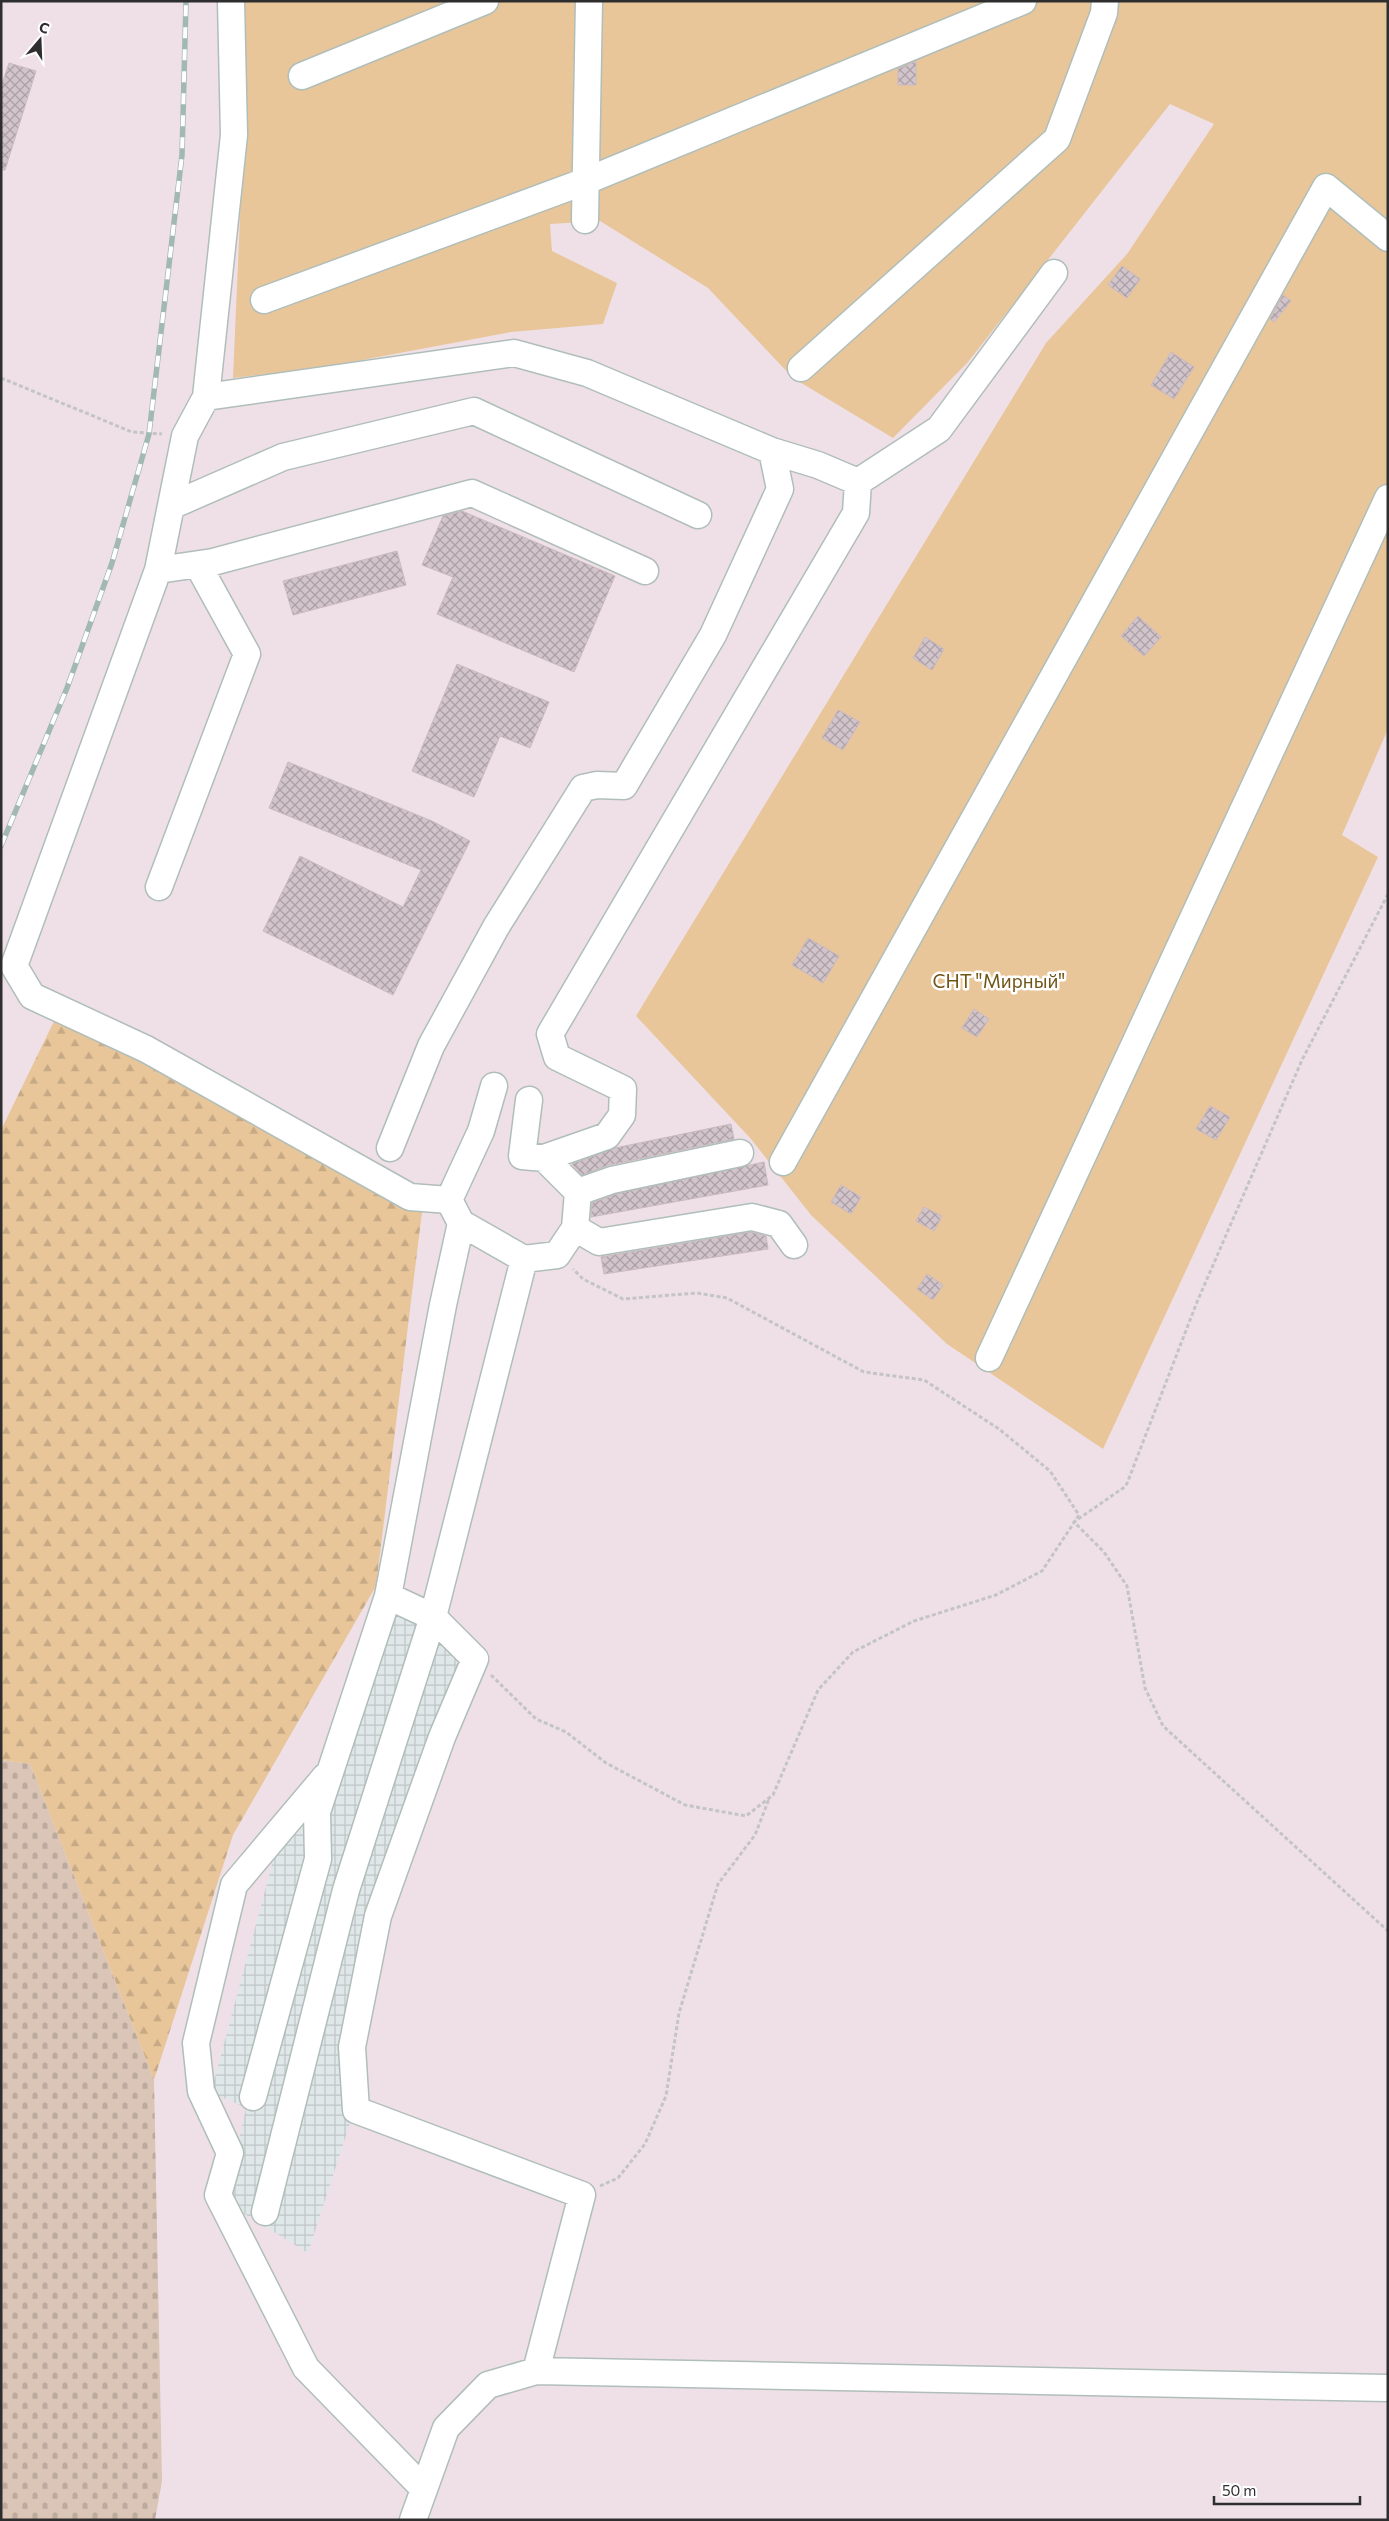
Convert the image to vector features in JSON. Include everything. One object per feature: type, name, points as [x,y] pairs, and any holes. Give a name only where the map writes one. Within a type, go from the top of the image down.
[{"type":"street","points":[[232,1],[234,135],[206,397],[185,436],[158,570],[14,966],[32,996],[146,1049],[410,1197],[449,1200]]},
{"type":"street","points":[[302,76],[485,1]]},
{"type":"street","points":[[585,220],[589,1]]},
{"type":"street","points":[[264,300],[586,181],[1023,1]]},
{"type":"street","points":[[801,368],[1057,139],[1104,13],[1105,1]]},
{"type":"street","points":[[783,1162],[1326,187],[1388,238]]},
{"type":"street","points":[[858,482],[938,428],[1054,273]]},
{"type":"street","points":[[206,397],[514,353],[587,373],[772,451],[818,465],[858,482]]},
{"type":"street","points":[[171,506],[283,457],[474,411],[698,515]]},
{"type":"street","points":[[390,1148],[432,1046],[496,927],[583,788],[597,785],[624,786],[713,635],[780,489],[772,451]]},
{"type":"street","points":[[529,1100],[522,1156],[544,1158],[607,1136],[622,1115],[623,1089],[557,1057],[550,1034],[856,513],[858,482]]},
{"type":"street","points":[[158,570],[198,565],[472,493],[645,571]]},
{"type":"street","points":[[989,1358],[1388,498]]},
{"type":"street","points":[[159,887],[247,654],[198,565]]},
{"type":"street","points":[[449,1200],[481,1131],[494,1086]]},
{"type":"street","points":[[578,1192],[612,1180],[740,1153]]},
{"type":"street","points":[[544,1158],[578,1192],[575,1228],[557,1255]]},
{"type":"street","points":[[449,1200],[461,1223],[524,1259],[557,1255],[599,1242],[752,1218],[779,1224],[794,1245]]},
{"type":"street","points":[[253,2097],[318,1859],[317,1812],[388,1596],[443,1305],[461,1223]]},
{"type":"street","points":[[575,1228],[599,1242]]},
{"type":"street","points":[[265,2212],[346,1890],[433,1617],[524,1259]]},
{"type":"street","points":[[388,1596],[433,1617],[474,1659],[442,1737],[378,1916],[352,2047],[356,2110],[582,2195],[536,2371]]},
{"type":"street","points":[[330,1771],[296,1809],[270,1845],[234,1885],[196,2043],[201,2091],[230,2153],[218,2195],[306,2368],[424,2488]]},
{"type":"street","points":[[413,2520],[446,2428],[488,2385],[536,2371],[1388,2388]]},
{"type":"path","points":[[1,378],[132,432],[185,436]]},
{"type":"path","points":[[1074,1522],[1126,1486],[1197,1302],[1302,1060],[1388,894]]},
{"type":"path","points":[[474,1659],[536,1719],[566,1732],[606,1763],[685,1805],[746,1816],[773,1795],[818,1690],[853,1652],[914,1621],[996,1595],[1042,1571],[1079,1515],[1050,1471],[1000,1429],[924,1380],[864,1372],[727,1298],[697,1293],[623,1299],[583,1279],[557,1255]]},
{"type":"path","points":[[1074,1522],[1104,1552],[1127,1586],[1144,1688],[1163,1726],[1388,1931]]},
{"type":"path","points":[[582,2195],[618,2178],[645,2144],[666,2096],[679,2013],[718,1884],[755,1835],[769,1797]]},
{"type":"shaded area","points":[[393,1611],[425,1619],[461,1660],[369,1915],[352,2117],[308,2253],[225,2202],[246,2108],[211,2092],[275,1853],[311,1820]]},
{"type":"green space","name":"СНТ \"Мирный\"","points":[[243,1],[1388,1],[1388,729],[1342,835],[1378,857],[1103,1449],[947,1344],[811,1215],[751,1139],[636,1016],[1046,343],[1127,254],[1214,124],[1170,104],[968,362],[893,438],[793,378],[708,288],[600,221],[550,224],[552,251],[617,283],[603,324],[511,332],[325,367],[233,378],[241,194]]},
{"type":"green space","points":[[58,1013],[422,1212],[376,1586],[233,1835],[154,2080],[30,1764],[1,1760],[1,1130]]},
{"type":"green space","points":[[1,1760],[30,1764],[154,2080],[162,2481],[155,2520],[1,2520]]},
{"type":"building","points":[[916,61],[916,85],[898,85],[898,69]]},
{"type":"building","points":[[9,63],[36,71],[5,170],[1,170],[1,87]]},
{"type":"building","points":[[1122,266],[1140,279],[1127,298],[1108,285]]},
{"type":"building","points":[[1283,295],[1291,301],[1274,322],[1270,319]]},
{"type":"building","points":[[1171,352],[1194,367],[1174,399],[1151,385]]},
{"type":"building","points":[[462,511],[615,576],[574,672],[437,614],[453,577],[422,565],[443,516]]},
{"type":"building","points":[[397,551],[406,585],[293,615],[283,581]]},
{"type":"building","points":[[1138,616],[1161,637],[1144,656],[1121,636]]},
{"type":"building","points":[[925,637],[944,649],[932,670],[913,658]]},
{"type":"building","points":[[457,664],[549,702],[530,748],[500,736],[474,797],[412,771]]},
{"type":"building","points":[[838,710],[860,722],[843,750],[822,738]]},
{"type":"building","points":[[288,762],[432,821],[470,841],[393,995],[263,931],[300,856],[403,907],[421,870],[269,808]]},
{"type":"building","points":[[808,938],[839,956],[823,983],[792,965]]},
{"type":"building","points":[[974,1009],[989,1019],[977,1037],[962,1028]]},
{"type":"building","points":[[1210,1106],[1230,1117],[1216,1140],[1196,1129]]},
{"type":"building","points":[[731,1124],[734,1139],[609,1165],[582,1175],[572,1164],[615,1148]]},
{"type":"building","points":[[764,1162],[768,1185],[591,1217],[592,1203],[616,1194]]},
{"type":"building","points":[[841,1185],[861,1197],[851,1214],[831,1202]]},
{"type":"building","points":[[924,1207],[942,1216],[934,1231],[916,1221]]},
{"type":"building","points":[[751,1232],[766,1236],[768,1249],[604,1274],[601,1257]]},
{"type":"building","points":[[927,1274],[943,1285],[933,1300],[917,1289]]},
{"type":"railway","points":[[1,846],[67,688],[112,563],[149,434],[182,155],[186,1]]}]
